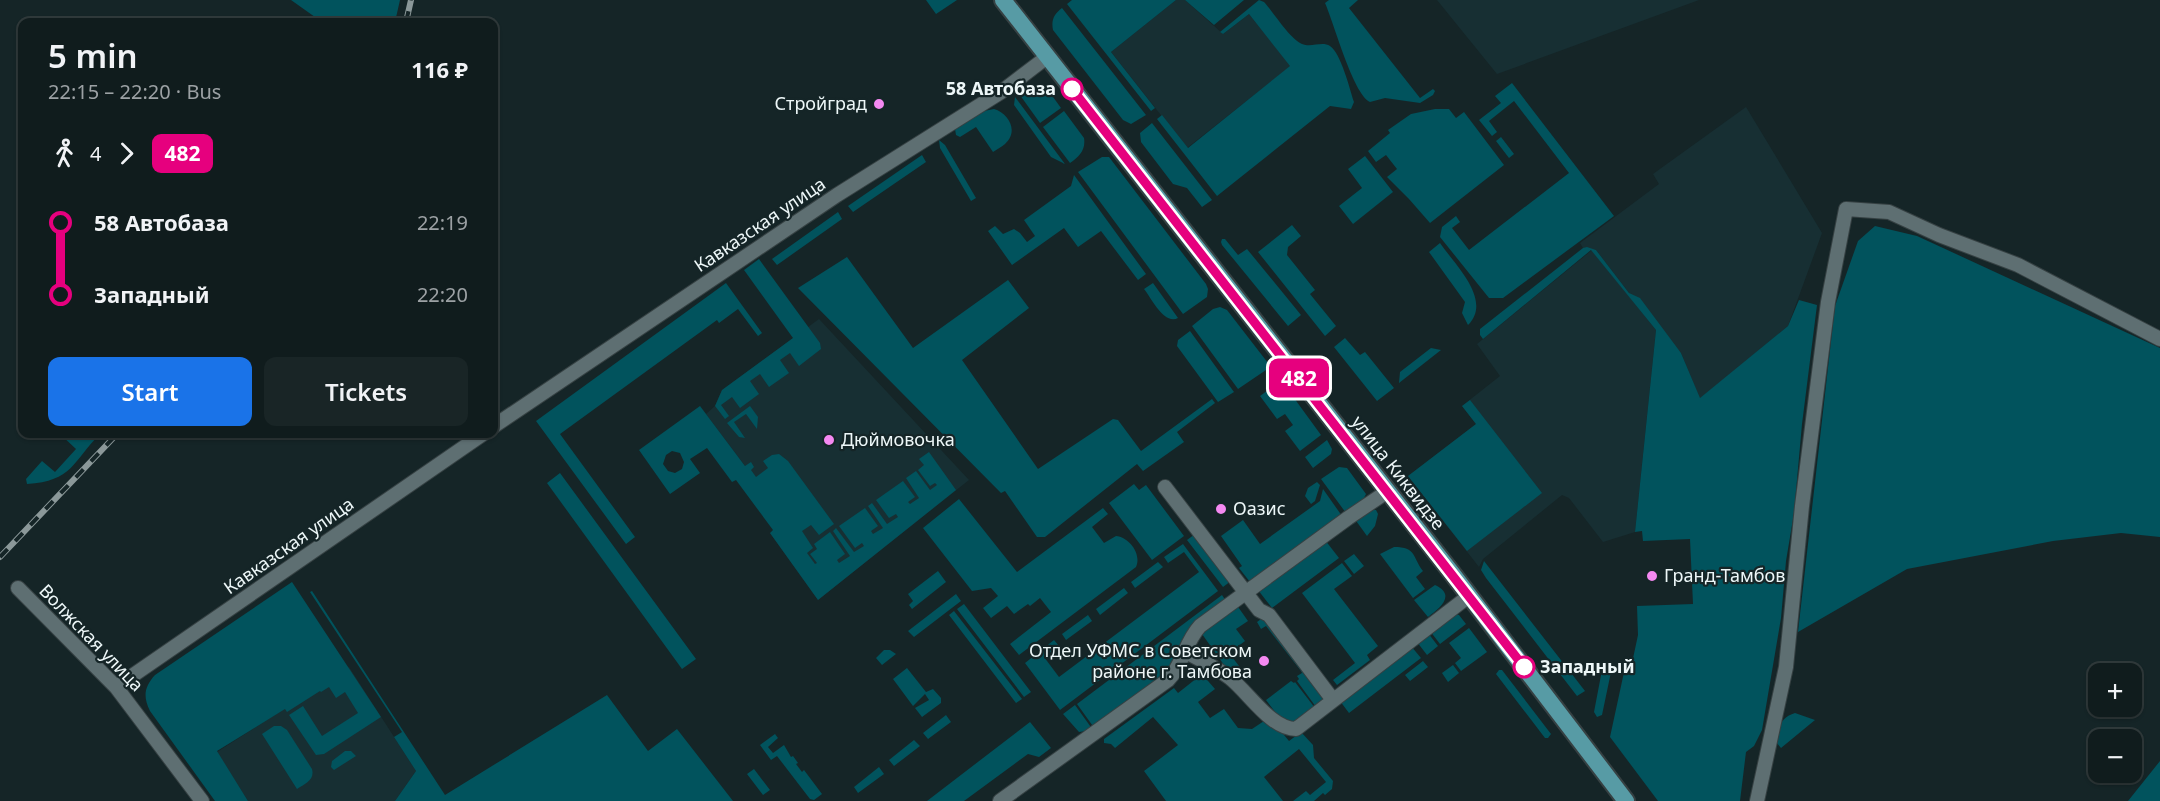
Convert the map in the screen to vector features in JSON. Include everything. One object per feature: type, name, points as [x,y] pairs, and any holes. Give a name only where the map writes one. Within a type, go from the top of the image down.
[{"type":"main road","name":"улица Киквидзе","points":[[1003,0],[1388,491],[1626,801]]},
{"type":"street","name":"Кавказская улица","points":[[498,423],[837,195],[1001,92],[1047,57]]},
{"type":"street","points":[[1757,801],[1786,667],[1802,506],[1826,314],[1846,209],[1889,212],[1939,235],[2018,265],[2160,339]]},
{"type":"street","name":"Кавказская улица","points":[[116,687],[477,438]]},
{"type":"street","points":[[1165,487],[1259,610],[1269,615],[1333,700]]},
{"type":"street","points":[[1000,801],[1168,680],[1179,667],[1192,637],[1200,626],[1388,491]]},
{"type":"street","name":"Волжская улица","points":[[18,588],[116,687],[201,801]]},
{"type":"street","points":[[1185,652],[1219,670],[1272,718],[1291,729],[1301,727],[1469,596]]},
{"type":"shaded area","points":[[291,0],[400,0],[396,18],[316,18]]},
{"type":"shaded area","points":[[926,0],[957,0],[936,14]]},
{"type":"shaded area","points":[[1072,0],[1176,0],[1111,52],[1155,108],[1151,111],[1067,4]]},
{"type":"shaded area","points":[[1176,0],[1185,0],[1223,34],[1249,14],[1291,66],[1187,148],[1111,52]]},
{"type":"shaded area","points":[[1185,0],[1244,0],[1214,25]]},
{"type":"shaded area","points":[[1259,0],[1264,2],[1297,41],[1305,45],[1324,44],[1334,50],[1348,81],[1354,102],[1351,109],[1330,106],[1217,196],[1157,119],[1162,115],[1188,148],[1290,66],[1249,14],[1223,34],[1220,32]]},
{"type":"shaded area","points":[[1329,0],[1358,0],[1349,8],[1420,98],[1433,89],[1435,91],[1433,95],[1420,103],[1385,98],[1370,102],[1357,86],[1351,72],[1325,3]]},
{"type":"shaded area","points":[[1437,0],[1699,0],[1497,74]]},
{"type":"shaded area","points":[[1062,8],[1146,115],[1131,124],[1123,120],[1053,30],[1054,18]]},
{"type":"shaded area","points":[[1512,83],[1614,216],[1503,298],[1489,298],[1440,237],[1442,227],[1456,216],[1460,222],[1452,228],[1469,250],[1569,173],[1514,101],[1489,121],[1497,132],[1492,136],[1479,120],[1501,103],[1495,96]]},
{"type":"shaded area","points":[[1034,84],[1048,90],[1061,108],[1040,123],[1017,91],[1026,85]]},
{"type":"shaded area","points":[[1015,97],[1065,164],[1051,157],[1014,105]]},
{"type":"shaded area","points":[[1746,107],[1822,233],[1788,326],[1700,399],[1681,353],[1629,293],[1596,250],[1583,248],[1580,243],[1659,184],[1653,174]]},
{"type":"shaded area","points":[[994,109],[1004,114],[1012,129],[1009,139],[1002,146],[993,152],[976,127],[960,137],[956,135],[955,129],[984,111]]},
{"type":"shaded area","points":[[1435,109],[1449,109],[1456,118],[1464,112],[1504,165],[1430,223],[1387,177],[1397,169],[1386,155],[1376,162],[1368,151],[1390,133],[1388,130],[1411,114]]},
{"type":"shaded area","points":[[1064,111],[1084,138],[1081,153],[1070,163],[1043,127]]},
{"type":"shaded area","points":[[1152,123],[1212,200],[1202,207],[1187,188],[1173,184],[1141,142],[1140,133]]},
{"type":"shaded area","points":[[1501,137],[1514,154],[1509,158],[1496,141]]},
{"type":"shaded area","points":[[939,140],[945,145],[976,198],[971,201],[940,148]]},
{"type":"shaded area","points":[[922,155],[926,162],[853,212],[848,206]]},
{"type":"shaded area","points":[[1365,156],[1393,192],[1353,224],[1339,206],[1362,188],[1348,169]]},
{"type":"shaded area","points":[[1102,157],[1109,157],[1206,284],[1207,297],[1183,314],[1078,172]]},
{"type":"shaded area","points":[[1074,175],[1146,274],[1138,280],[1101,231],[1078,247],[1064,228],[1012,265],[988,231],[995,226],[1003,234],[1014,229],[1027,242],[1035,236],[1024,220],[1071,186]]},
{"type":"shaded area","points":[[838,212],[842,219],[777,265],[772,259]]},
{"type":"shaded area","points":[[1292,225],[1301,236],[1288,247],[1287,255],[1315,290],[1310,294],[1336,326],[1325,336],[1258,252]]},
{"type":"shaded area","points":[[1875,226],[1917,236],[2160,348],[2160,537],[2121,533],[2053,541],[1907,569],[1798,632],[1835,306],[1858,241]]},
{"type":"shaded area","points":[[1222,239],[1225,239],[1238,255],[1247,249],[1301,315],[1288,326],[1222,245]]},
{"type":"shaded area","points":[[1440,243],[1462,272],[1474,294],[1475,315],[1468,325],[1462,313],[1465,302],[1429,252]]},
{"type":"shaded area","points":[[1587,247],[1596,250],[1629,293],[1640,298],[1681,353],[1700,398],[1788,326],[1799,300],[1817,305],[1781,618],[1762,730],[1754,746],[1746,752],[1740,801],[1658,801],[1610,737],[1626,663],[1632,663],[1638,635],[1637,606],[1693,604],[1690,539],[1643,541],[1642,531],[1635,532],[1656,330],[1591,250],[1483,339],[1480,335],[1480,329]]},
{"type":"shaded area","points":[[1592,250],[1656,330],[1635,532],[1603,542],[1569,498],[1562,495],[1483,559],[1479,567],[1408,476],[1476,424],[1462,406],[1500,376],[1477,344]]},
{"type":"shaded area","points":[[847,257],[913,348],[1008,280],[1029,308],[962,360],[1038,469],[1113,419],[1118,420],[1141,451],[1212,399],[1215,403],[1177,432],[1184,442],[1143,471],[1137,464],[1045,537],[1037,537],[1005,491],[1001,493],[798,288]]},
{"type":"shaded area","points":[[759,259],[820,343],[821,349],[799,366],[790,353],[780,360],[789,373],[769,387],[760,374],[750,381],[759,394],[740,408],[732,397],[721,405],[729,416],[725,419],[715,406],[722,390],[793,338],[744,270]]},
{"type":"shaded area","points":[[726,283],[762,333],[758,336],[738,309],[719,323],[717,320],[560,434],[635,537],[626,544],[536,421]]},
{"type":"shaded area","points":[[1153,283],[1178,318],[1168,318],[1163,315],[1144,289]]},
{"type":"shaded area","points":[[1220,307],[1227,310],[1268,363],[1266,370],[1238,389],[1192,326],[1213,309]]},
{"type":"shaded area","name":"Дюймовочка","points":[[819,319],[969,480],[818,600],[770,533],[785,522],[785,519],[706,414],[715,406],[722,390]]},
{"type":"shaded area","points":[[1190,331],[1234,392],[1218,402],[1177,346],[1178,340]]},
{"type":"shaded area","points":[[1345,338],[1360,355],[1365,352],[1394,388],[1377,401],[1334,347]]},
{"type":"shaded area","points":[[1431,348],[1441,350],[1399,383],[1400,372]]},
{"type":"shaded area","points":[[1275,385],[1286,387],[1321,435],[1300,451],[1285,431],[1293,425],[1285,414],[1277,419],[1260,396]]},
{"type":"shaded area","points":[[1470,400],[1542,493],[1467,551],[1408,476],[1476,424],[1462,406]]},
{"type":"shaded area","points":[[700,406],[745,466],[751,462],[754,467],[751,470],[756,477],[768,468],[763,461],[772,455],[779,454],[788,461],[834,524],[819,535],[811,525],[802,531],[813,548],[807,553],[815,564],[817,563],[810,554],[817,549],[814,544],[830,532],[845,554],[837,560],[839,563],[850,556],[833,531],[836,528],[854,552],[864,546],[862,543],[855,548],[839,526],[865,508],[878,526],[871,531],[873,534],[883,528],[868,506],[872,503],[887,524],[898,517],[896,514],[889,518],[876,500],[903,481],[915,497],[908,502],[910,504],[919,498],[906,478],[916,471],[930,490],[937,485],[935,483],[930,486],[918,470],[924,465],[919,459],[929,452],[956,490],[818,600],[770,533],[773,530],[736,480],[732,482],[707,448],[690,459],[700,473],[670,494],[639,450]],"holes":[[[672,451],[680,453],[684,462],[682,469],[675,473],[668,471],[663,464],[666,455]]]},
{"type":"shaded area","points":[[750,406],[758,417],[757,429],[746,414],[734,422],[745,438],[739,437],[727,423]]},
{"type":"shaded area","points":[[64,438],[96,438],[63,474],[54,479],[27,484],[26,479],[42,461],[55,472],[76,449]]},
{"type":"shaded area","points":[[1327,440],[1332,449],[1331,454],[1313,468],[1305,457]]},
{"type":"shaded area","points":[[1339,467],[1347,468],[1366,494],[1362,502],[1346,513],[1321,479]]},
{"type":"shaded area","points":[[560,473],[696,659],[682,669],[547,483]]},
{"type":"shaded area","points":[[1317,482],[1320,485],[1315,501],[1311,504],[1305,496],[1308,488]]},
{"type":"shaded area","points":[[1134,484],[1139,490],[1146,485],[1184,536],[1152,560],[1109,503]]},
{"type":"shaded area","points":[[1323,489],[1342,516],[1250,582],[1239,568],[1242,566],[1221,536],[1243,520],[1260,544],[1320,501]]},
{"type":"shaded area","points":[[959,499],[1017,572],[1103,508],[1108,514],[1092,527],[1104,543],[1116,536],[1130,543],[1136,552],[1136,567],[1019,655],[1010,644],[1051,612],[1040,598],[1014,614],[1007,606],[991,618],[983,608],[998,596],[991,588],[972,591],[923,528]]},
{"type":"shaded area","points":[[1368,510],[1376,510],[1378,514],[1375,526],[1367,536],[1354,518]]},
{"type":"shaded area","points":[[1195,534],[1231,581],[1223,587],[1187,540]]},
{"type":"shaded area","points":[[1325,540],[1339,558],[1272,608],[1258,590]]},
{"type":"shaded area","points":[[1183,544],[1218,591],[1060,710],[1025,663],[1054,640],[1059,646],[1044,657],[1059,677],[1199,572],[1184,552],[1168,563],[1164,557]]},
{"type":"shaded area","points":[[1394,547],[1410,551],[1423,571],[1416,577],[1425,589],[1413,598],[1380,554]]},
{"type":"shaded area","points":[[1354,554],[1364,566],[1354,574],[1344,561]]},
{"type":"shaded area","points":[[1484,561],[1585,691],[1577,696],[1486,578],[1481,570]]},
{"type":"shaded area","points":[[1158,562],[1163,567],[1135,588],[1131,582]]},
{"type":"shaded area","points":[[1342,563],[1352,576],[1334,589],[1378,646],[1367,655],[1370,660],[1337,685],[1333,680],[1355,663],[1302,593]]},
{"type":"shaded area","points":[[938,571],[946,582],[912,609],[909,605],[913,601],[908,594]]},
{"type":"shaded area","points":[[292,582],[381,717],[324,754],[316,755],[289,715],[303,706],[322,736],[358,713],[345,692],[336,698],[329,687],[320,691],[287,712],[285,709],[217,751],[248,801],[215,801],[150,711],[146,701],[147,688],[155,675]]},
{"type":"shaded area","points":[[1435,585],[1445,593],[1444,602],[1428,617],[1414,600]]},
{"type":"shaded area","points":[[1124,588],[1128,593],[1100,615],[1096,609]]},
{"type":"shaded area","points":[[312,591],[445,795],[607,695],[648,751],[677,729],[733,801],[395,801],[416,771],[394,737],[402,732],[310,592]]},
{"type":"shaded area","points":[[956,594],[961,601],[914,637],[908,631]]},
{"type":"shaded area","points":[[1222,595],[1226,601],[1169,673],[1095,729],[1077,704]]},
{"type":"shaded area","points":[[964,604],[1031,692],[1024,697],[957,609]]},
{"type":"shaded area","points":[[1236,604],[1248,621],[1236,629],[1245,641],[1229,653],[1239,666],[1229,672],[1202,634]]},
{"type":"shaded area","points":[[954,611],[1022,699],[1016,703],[949,615]]},
{"type":"shaded area","points":[[1454,614],[1459,615],[1466,624],[1440,644],[1430,631]]},
{"type":"shaded area","points":[[1088,615],[1092,621],[1066,640],[1062,634]]},
{"type":"shaded area","points":[[1265,616],[1325,699],[1316,707],[1297,681],[1299,679],[1297,676],[1302,673],[1301,671],[1266,626],[1261,629],[1257,622]]},
{"type":"shaded area","points":[[1469,628],[1487,652],[1461,671],[1455,663],[1461,658],[1449,643]]},
{"type":"shaded area","points":[[1428,633],[1438,646],[1427,655],[1417,642]]},
{"type":"shaded area","points":[[1411,646],[1421,658],[1349,713],[1340,701]]},
{"type":"shaded area","points":[[884,650],[890,650],[896,654],[882,665],[876,658]]},
{"type":"shaded area","points":[[1423,661],[1428,667],[1410,681],[1405,675]]},
{"type":"shaded area","points":[[1453,665],[1459,673],[1448,682],[1442,673]]},
{"type":"shaded area","points":[[349,667],[416,771],[395,801],[248,801],[217,752]]},
{"type":"shaded area","points":[[907,668],[926,692],[933,689],[941,698],[941,703],[922,717],[915,708],[929,700],[925,694],[913,706],[893,679]]},
{"type":"shaded area","points":[[1610,669],[1611,672],[1602,715],[1597,717],[1594,712],[1602,670]]},
{"type":"shaded area","points":[[1502,670],[1551,734],[1548,738],[1545,738],[1496,674]]},
{"type":"shaded area","points":[[1202,674],[1215,689],[1198,702],[1210,718],[1224,709],[1238,728],[1252,729],[1264,721],[1275,724],[1289,741],[1301,732],[1313,745],[1314,758],[1333,781],[1332,789],[1314,801],[1293,801],[1306,791],[1310,795],[1326,782],[1299,749],[1264,777],[1283,801],[1166,801],[1144,771],[1178,745],[1153,717],[1115,748],[1111,744],[1104,743],[1104,739],[1174,688],[1178,693]]},
{"type":"shaded area","points":[[1291,681],[1295,682],[1315,708],[1292,725],[1281,720],[1266,700]]},
{"type":"shaded area","points":[[1075,705],[1093,730],[1079,732],[1063,714]]},
{"type":"shaded area","points":[[1795,713],[1815,720],[1781,748],[1776,742],[1778,728],[1786,717]]},
{"type":"shaded area","points":[[946,715],[951,722],[928,739],[923,733]]},
{"type":"shaded area","points":[[1030,722],[1051,748],[1039,757],[1028,754],[964,801],[927,801]]},
{"type":"shaded area","points":[[274,726],[281,726],[287,730],[312,769],[311,779],[297,789],[262,734]]},
{"type":"shaded area","points":[[775,734],[778,738],[768,747],[773,753],[784,745],[802,772],[804,770],[822,794],[814,800],[810,799],[777,756],[771,760],[760,745]]},
{"type":"shaded area","points":[[914,740],[920,746],[894,766],[889,760]]},
{"type":"shaded area","points":[[345,751],[351,751],[356,756],[334,770],[331,767],[332,761]]},
{"type":"shaded area","points":[[2160,761],[2160,801],[2128,801]]},
{"type":"shaded area","points":[[879,767],[884,774],[858,793],[854,787]]},
{"type":"shaded area","points":[[754,769],[770,790],[763,795],[747,774]]},
{"type":"railway","points":[[407,18],[411,0]]},
{"type":"railway","points":[[0,557],[113,438]]},
{"type":"bus line","name":"482","points":[[1072,89],[1524,667]]},
{"type":"place","name":"58 Автобаза","points":[[1072,89]]},
{"type":"place","name":"Стройград","points":[[879,104]]},
{"type":"place","name":"Дюймовочка","points":[[829,440]]},
{"type":"place","name":"Оазис","points":[[1221,509]]},
{"type":"place","name":"Гранд-Тамбов","points":[[1652,576]]},
{"type":"place","name":"Отдел УФМС в Советском районе г. Тамбова","points":[[1264,661]]},
{"type":"place","name":"Западный","points":[[1524,667]]}]
